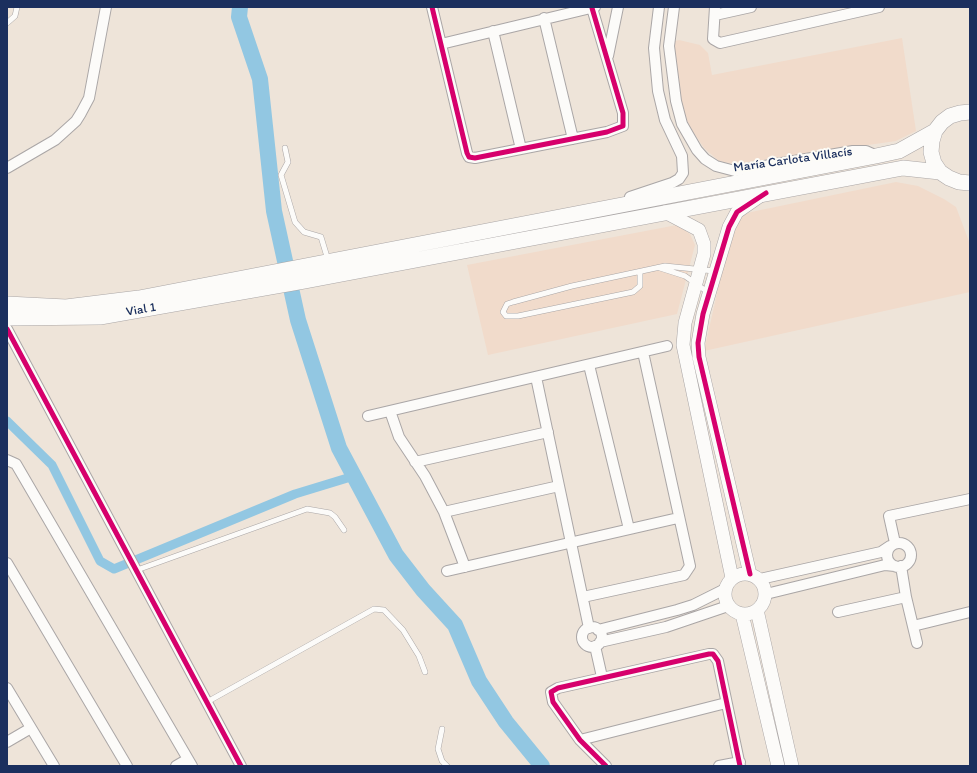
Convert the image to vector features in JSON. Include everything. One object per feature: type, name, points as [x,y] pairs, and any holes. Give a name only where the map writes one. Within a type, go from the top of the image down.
[{"type":"main road","points":[[970,112],[950,116],[942,122],[935,131],[932,141],[934,162],[940,172],[959,182],[970,183]]},
{"type":"main road","points":[[272,279],[303,266],[876,156],[899,150],[935,131]]},
{"type":"main road","points":[[272,279],[304,281],[903,168],[940,172]]},
{"type":"main road","name":"Vial 1","points":[[7,304],[66,307],[99,304],[272,279]]},
{"type":"main road","name":"Vial 1","points":[[7,318],[100,317],[272,279]]},
{"type":"street","points":[[7,168],[55,140],[76,121],[82,113],[89,98],[106,7]]},
{"type":"street","points":[[432,7],[467,153],[469,157],[475,158],[607,132],[623,126],[623,113],[594,7],[562,10],[544,18],[441,44]]},
{"type":"street","points":[[607,58],[618,7]]},
{"type":"street","points":[[611,207],[627,198],[679,179],[683,173],[682,156],[665,120],[658,91],[654,48],[659,7]]},
{"type":"street","name":"María Carlota Villacís","points":[[674,7],[669,46],[679,115],[697,150],[705,159],[727,170],[748,170],[853,151],[866,151],[876,156]]},
{"type":"street","points":[[752,7],[715,11],[713,39],[720,43],[867,8],[879,7]]},
{"type":"street","points":[[544,18],[573,138]]},
{"type":"street","points":[[493,31],[521,149]]},
{"type":"street","points":[[654,48],[669,46]]},
{"type":"street","points":[[665,120],[679,115]]},
{"type":"street","points":[[665,212],[692,225],[702,236],[704,254],[685,323],[683,345],[728,583],[725,600],[732,610],[742,614],[747,614],[757,610],[765,600],[766,594],[763,584],[755,577],[699,357],[699,332],[709,294],[733,218],[741,209],[766,193]]},
{"type":"street","points":[[7,329],[241,766]]},
{"type":"street","points":[[368,416],[666,346]]},
{"type":"street","points":[[584,597],[687,573],[691,563],[678,518],[643,352]]},
{"type":"street","points":[[588,364],[629,529]]},
{"type":"street","points":[[536,377],[584,597],[593,629],[601,635],[598,644],[602,677]]},
{"type":"street","points":[[390,411],[399,437],[444,512],[465,567]]},
{"type":"street","points":[[415,462],[548,432]]},
{"type":"street","points":[[7,460],[16,464],[190,762],[176,766]]},
{"type":"street","points":[[444,512],[559,486]]},
{"type":"street","points":[[917,643],[906,597],[894,566],[887,558],[892,545],[888,516],[970,499]]},
{"type":"street","points":[[447,571],[678,518]]},
{"type":"street","points":[[728,606],[681,622],[598,644],[588,646],[583,642],[582,636],[593,629],[632,621],[693,605],[738,575],[755,577],[824,565],[881,552],[892,545],[906,545],[910,551],[910,559],[894,566],[860,571],[766,594]]},
{"type":"street","points":[[857,558],[860,571]]},
{"type":"street","points":[[7,563],[127,766]]},
{"type":"street","points":[[824,565],[827,579]]},
{"type":"street","points":[[838,612],[906,597]]},
{"type":"street","points":[[757,610],[792,766]]},
{"type":"street","points":[[913,626],[970,612]]},
{"type":"street","points":[[742,614],[778,766]]},
{"type":"street","points":[[632,621],[635,634]]},
{"type":"street","points":[[606,766],[580,740],[553,702],[551,692],[558,688],[602,677],[713,654],[718,660],[740,764],[719,766]]},
{"type":"street","points":[[7,688],[54,766]]},
{"type":"street","points":[[580,740],[726,703]]},
{"type":"street","points":[[7,742],[31,728]]},
{"type":"lane","points":[[7,23],[15,16],[17,7]]},
{"type":"lane","points":[[286,148],[288,162],[281,175],[295,222],[304,232],[321,237],[328,261]]},
{"type":"lane","points":[[640,272],[640,286],[633,292],[518,316],[506,316],[504,312],[507,304],[513,302],[572,286],[659,268],[672,266],[698,276],[709,294]]},
{"type":"lane","points":[[659,268],[677,273],[698,276],[716,271]]},
{"type":"lane","points":[[136,570],[307,509],[330,513],[336,517],[344,530]]},
{"type":"lane","points":[[207,702],[374,609],[384,610],[403,630],[419,656],[425,672]]},
{"type":"lane","points":[[442,729],[438,749],[442,760],[447,766]]},
{"type":"shaded area","points":[[902,38],[916,131],[896,141],[735,164],[719,161],[704,148],[690,127],[679,103],[672,42],[679,40],[700,45],[708,53],[712,75]]},
{"type":"shaded area","points":[[896,182],[918,186],[956,207],[970,244],[970,292],[704,351],[732,227],[741,216],[751,212]]},
{"type":"shaded area","points":[[677,225],[690,234],[695,245],[677,314],[488,355],[467,265]]},
{"type":"waterway","points":[[240,7],[239,17],[260,79],[274,211],[298,320],[339,448],[396,555],[423,590],[455,625],[479,681],[506,722],[542,766]]},
{"type":"waterway","points":[[7,421],[52,465],[100,561],[114,569],[295,494],[354,476]]},
{"type":"cycle path","points":[[432,7],[467,153],[469,157],[475,158],[607,132],[623,126],[623,113],[592,8]]},
{"type":"cycle path","points":[[750,574],[699,357],[698,343],[703,314],[729,227],[737,212],[766,193]]},
{"type":"cycle path","points":[[7,329],[241,766]]},
{"type":"cycle path","points":[[606,766],[580,740],[553,702],[551,692],[558,688],[709,654],[713,654],[718,661],[740,766]]}]
